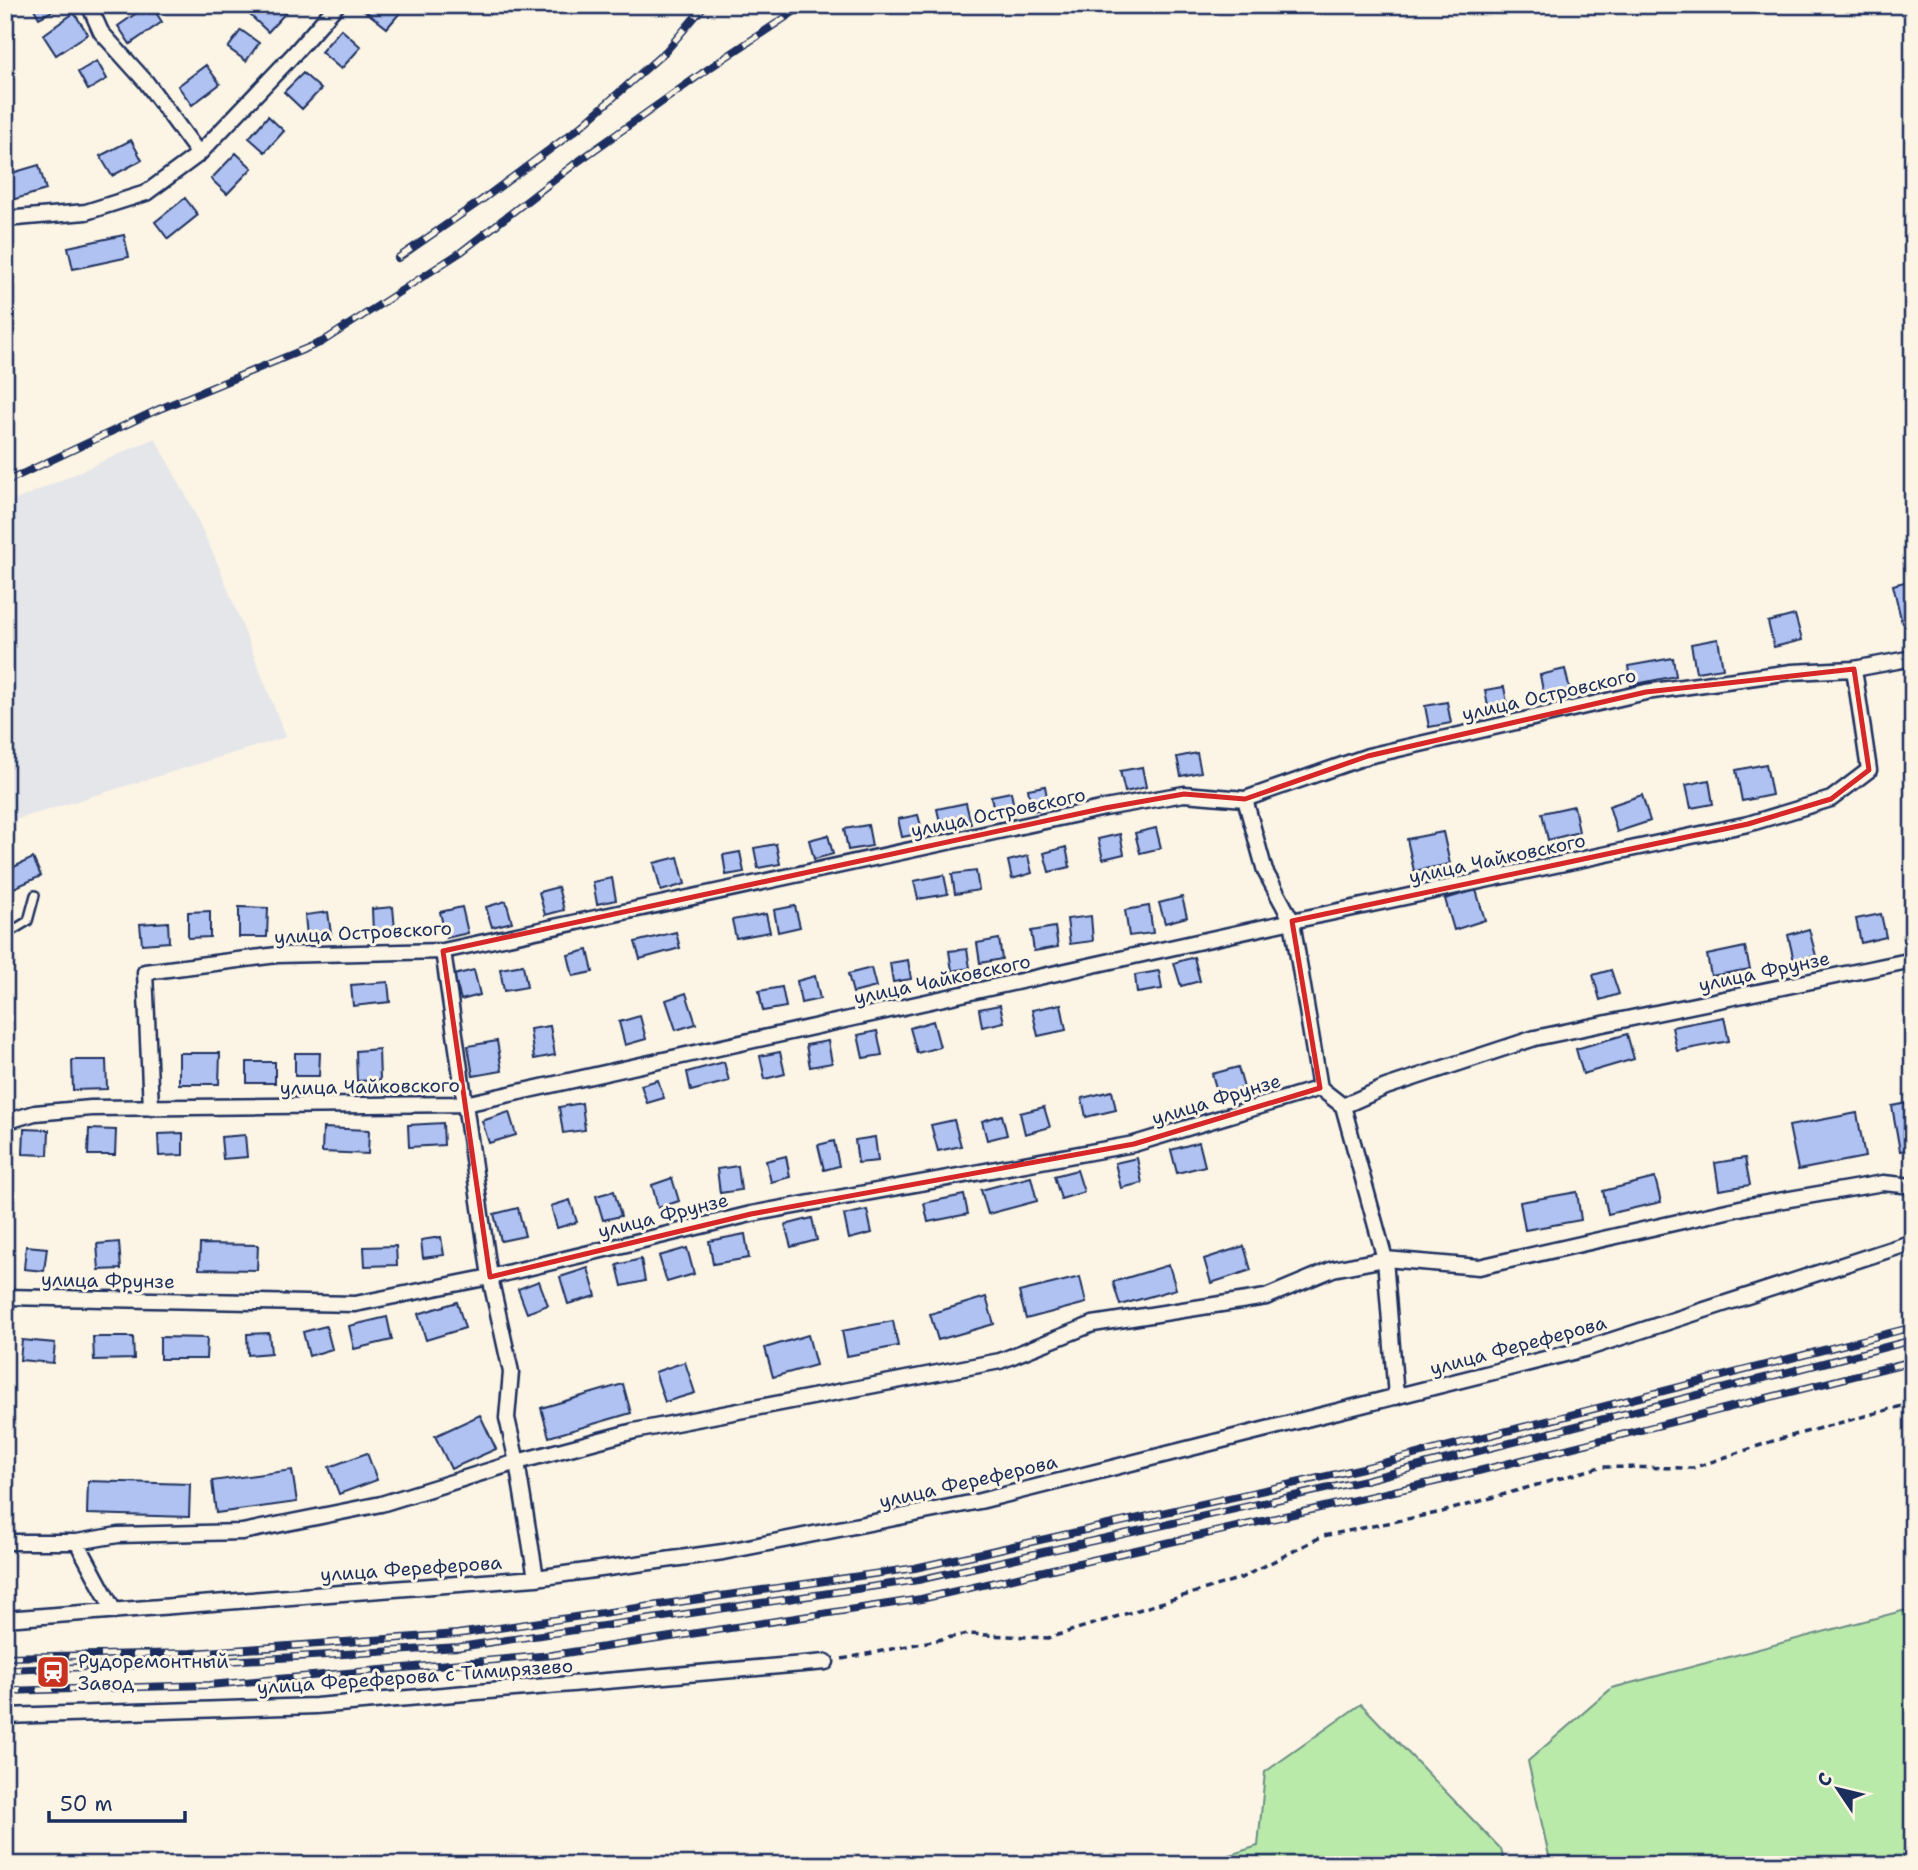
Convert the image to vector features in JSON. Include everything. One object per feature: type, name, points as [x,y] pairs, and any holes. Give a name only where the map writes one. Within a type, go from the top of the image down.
[{"type":"street","points":[[89,5],[101,32],[146,82],[199,154]]},
{"type":"street","points":[[5,219],[86,212],[146,193],[199,154],[337,5]]},
{"type":"street","name":"улица Островского","points":[[151,1108],[145,972],[277,955],[443,951],[1105,808],[1184,794],[1245,799],[1368,755],[1646,692],[1793,672],[1854,669],[1913,658]]},
{"type":"street","name":"улица Чайковского","points":[[5,1122],[35,1113],[92,1108],[465,1104],[1292,921],[1748,824],[1831,799],[1869,770],[1854,669]]},
{"type":"street","points":[[1245,799],[1265,871],[1292,921],[1320,1088],[1343,1106],[1385,1259],[1396,1397]]},
{"type":"street","points":[[443,951],[490,1278],[511,1372],[508,1418],[536,1578]]},
{"type":"street","name":"улица Фрунзе","points":[[1343,1106],[1386,1087],[1535,1038],[1913,960]]},
{"type":"street","name":"улица Фрунзе","points":[[5,1297],[355,1304],[490,1278],[751,1214],[1134,1144],[1320,1088]]},
{"type":"street","points":[[5,1542],[77,1542],[118,1535],[242,1532],[381,1504],[517,1462],[634,1431],[1000,1361],[1093,1324],[1266,1297],[1333,1269],[1385,1259],[1479,1267],[1749,1206],[1883,1183],[1913,1186]]},
{"type":"street","name":"улица Фереферова","points":[[5,1619],[536,1578],[723,1552],[980,1501],[1585,1349],[1913,1242]]},
{"type":"street","points":[[77,1542],[114,1611]]},
{"type":"street","name":"улица Фереферова с Тимирязево","points":[[5,1716],[316,1706],[826,1662]]},
{"type":"lane","points":[[5,935],[28,921],[34,895]]},
{"type":"path","points":[[826,1662],[967,1634],[1048,1638],[1241,1578],[1323,1536],[1442,1512],[1600,1467],[1693,1468],[1776,1440],[1913,1403]]},
{"type":"highlighted area","points":[[1854,669],[1869,770],[1831,799],[1748,824],[1292,921],[1320,1088],[1134,1144],[751,1214],[490,1277],[443,951],[1105,808],[1184,794],[1245,799],[1368,756],[1646,692]]},
{"type":"shaded area","points":[[155,438],[191,505],[220,569],[286,737],[5,823],[5,505]]},
{"type":"green space","points":[[1913,1608],[1913,1865],[1551,1865],[1528,1761],[1612,1688]]},
{"type":"green space","points":[[1361,1704],[1501,1849],[1505,1865],[1198,1865],[1258,1846],[1265,1772]]},
{"type":"building","points":[[32,5],[64,5],[39,18]]},
{"type":"building","points":[[151,5],[162,22],[130,44],[118,26]]},
{"type":"building","points":[[259,5],[287,5],[290,8],[268,32],[250,15]]},
{"type":"building","points":[[368,5],[405,7],[387,28],[364,10]]},
{"type":"building","points":[[74,13],[88,34],[56,55],[43,35]]},
{"type":"building","points":[[341,29],[361,47],[341,69],[321,52]]},
{"type":"building","points":[[241,30],[259,43],[246,61],[228,48]]},
{"type":"building","points":[[97,61],[107,79],[88,90],[78,72]]},
{"type":"building","points":[[206,65],[220,84],[192,105],[178,86]]},
{"type":"building","points":[[303,73],[321,89],[302,109],[284,92]]},
{"type":"building","points":[[268,116],[284,131],[265,152],[249,138]]},
{"type":"building","points":[[131,140],[142,160],[112,176],[100,156]]},
{"type":"building","points":[[236,153],[252,168],[227,194],[211,179]]},
{"type":"building","points":[[39,165],[46,190],[5,202],[5,175]]},
{"type":"building","points":[[185,198],[198,215],[168,239],[155,222]]},
{"type":"building","points":[[124,235],[129,257],[73,269],[68,247]]},
{"type":"building","points":[[11,241],[14,268],[5,269],[5,242]]},
{"type":"building","points":[[1912,580],[1913,621],[1902,623],[1893,585]]},
{"type":"building","points":[[1795,615],[1802,640],[1774,647],[1768,622]]},
{"type":"building","points":[[1718,639],[1723,668],[1696,672],[1691,644]]},
{"type":"building","points":[[1673,658],[1676,676],[1631,685],[1628,666]]},
{"type":"building","points":[[1565,669],[1571,695],[1545,701],[1540,675]]},
{"type":"building","points":[[1504,687],[1508,708],[1489,712],[1485,690]]},
{"type":"building","points":[[1447,702],[1451,723],[1429,727],[1425,706]]},
{"type":"building","points":[[1197,753],[1201,772],[1181,776],[1177,757]]},
{"type":"building","points":[[1766,764],[1772,795],[1742,801],[1736,770]]},
{"type":"building","points":[[1142,767],[1146,787],[1125,792],[1120,771]]},
{"type":"building","points":[[1709,780],[1713,804],[1691,808],[1686,785]]},
{"type":"building","points":[[1045,786],[1049,808],[1032,811],[1028,789]]},
{"type":"building","points":[[1011,792],[1015,813],[995,817],[991,796]]},
{"type":"building","points":[[1642,795],[1650,821],[1617,832],[1609,806]]},
{"type":"building","points":[[966,803],[971,824],[942,831],[937,809]]},
{"type":"building","points":[[1574,806],[1579,832],[1548,840],[1542,813]]},
{"type":"building","points":[[918,815],[923,833],[902,837],[898,819]]},
{"type":"building","points":[[868,825],[872,846],[848,850],[844,829]]},
{"type":"building","points":[[1156,828],[1161,848],[1140,853],[1135,833]]},
{"type":"building","points":[[1443,832],[1450,864],[1414,871],[1407,839]]},
{"type":"building","points":[[1120,834],[1124,854],[1103,859],[1098,839]]},
{"type":"building","points":[[828,835],[833,854],[814,859],[809,840]]},
{"type":"building","points":[[776,844],[780,864],[758,868],[754,848]]},
{"type":"building","points":[[1066,847],[1070,867],[1049,872],[1044,853]]},
{"type":"building","points":[[740,852],[744,872],[726,875],[723,855]]},
{"type":"building","points":[[1028,856],[1032,873],[1012,879],[1008,861]]},
{"type":"building","points":[[678,857],[685,884],[661,891],[654,863]]},
{"type":"building","points":[[33,858],[41,876],[5,892],[5,871]]},
{"type":"building","points":[[976,871],[979,890],[955,894],[952,874]]},
{"type":"building","points":[[944,875],[948,894],[918,899],[914,881]]},
{"type":"building","points":[[612,878],[616,900],[597,904],[593,882]]},
{"type":"building","points":[[558,887],[564,910],[545,915],[539,892]]},
{"type":"building","points":[[1476,890],[1485,920],[1454,930],[1445,899]]},
{"type":"building","points":[[1182,897],[1187,917],[1165,923],[1159,903]]},
{"type":"building","points":[[506,901],[512,922],[492,927],[486,907]]},
{"type":"building","points":[[795,906],[800,927],[778,932],[774,910]]},
{"type":"building","points":[[1149,906],[1153,933],[1129,936],[1125,910]]},
{"type":"building","points":[[239,907],[268,908],[267,937],[239,937]]},
{"type":"building","points":[[393,907],[395,930],[373,932],[372,909]]},
{"type":"building","points":[[462,907],[468,933],[446,938],[440,912]]},
{"type":"building","points":[[210,911],[210,937],[188,938],[188,912]]},
{"type":"building","points":[[328,912],[331,934],[307,937],[305,915]]},
{"type":"building","points":[[766,914],[770,932],[736,938],[732,920]]},
{"type":"building","points":[[1881,914],[1886,937],[1861,943],[1856,919]]},
{"type":"building","points":[[1091,916],[1093,941],[1070,944],[1067,919]]},
{"type":"building","points":[[168,922],[169,942],[142,944],[140,924]]},
{"type":"building","points":[[1055,927],[1058,947],[1034,951],[1031,931]]},
{"type":"building","points":[[1809,929],[1816,956],[1794,961],[1788,935]]},
{"type":"building","points":[[676,932],[680,948],[640,959],[635,942]]},
{"type":"building","points":[[999,939],[1002,959],[980,963],[977,943]]},
{"type":"building","points":[[1745,947],[1750,969],[1711,976],[1707,955]]},
{"type":"building","points":[[967,949],[970,968],[952,971],[949,951]]},
{"type":"building","points":[[588,950],[593,972],[573,976],[568,955]]},
{"type":"building","points":[[1194,957],[1200,981],[1181,986],[1174,963]]},
{"type":"building","points":[[908,960],[911,979],[893,982],[890,963]]},
{"type":"building","points":[[523,965],[527,987],[504,991],[500,969]]},
{"type":"building","points":[[871,968],[876,987],[853,993],[848,974]]},
{"type":"building","points":[[474,970],[480,995],[461,1000],[454,975]]},
{"type":"building","points":[[1611,970],[1619,994],[1600,1000],[1593,975]]},
{"type":"building","points":[[1159,971],[1162,989],[1137,993],[1135,975]]},
{"type":"building","points":[[815,976],[820,999],[801,1003],[797,981]]},
{"type":"building","points":[[388,982],[390,1002],[353,1006],[351,985]]},
{"type":"building","points":[[782,987],[786,1007],[763,1011],[759,991]]},
{"type":"building","points":[[686,993],[696,1024],[676,1030],[666,1000]]},
{"type":"building","points":[[1061,1004],[1066,1030],[1038,1036],[1032,1010]]},
{"type":"building","points":[[1000,1005],[1004,1022],[982,1027],[979,1009]]},
{"type":"building","points":[[640,1016],[646,1039],[625,1045],[619,1022]]},
{"type":"building","points":[[1724,1017],[1729,1041],[1677,1051],[1672,1027]]},
{"type":"building","points":[[933,1021],[940,1047],[917,1053],[910,1028]]},
{"type":"building","points":[[550,1026],[555,1055],[534,1059],[530,1029]]},
{"type":"building","points":[[877,1031],[882,1055],[863,1058],[858,1035]]},
{"type":"building","points":[[1627,1034],[1634,1059],[1583,1074],[1576,1049]]},
{"type":"building","points":[[497,1041],[502,1071],[473,1076],[468,1046]]},
{"type":"building","points":[[828,1041],[832,1063],[810,1067],[806,1045]]},
{"type":"building","points":[[379,1049],[380,1080],[357,1081],[356,1051]]},
{"type":"building","points":[[780,1052],[785,1074],[765,1079],[760,1056]]},
{"type":"building","points":[[179,1053],[220,1053],[219,1084],[179,1084]]},
{"type":"building","points":[[295,1053],[320,1053],[319,1076],[295,1076]]},
{"type":"building","points":[[72,1060],[106,1060],[107,1089],[73,1090]]},
{"type":"building","points":[[247,1062],[275,1062],[275,1083],[247,1083]]},
{"type":"building","points":[[724,1062],[729,1081],[691,1091],[687,1072]]},
{"type":"building","points":[[1238,1067],[1244,1088],[1218,1095],[1212,1074]]},
{"type":"building","points":[[658,1080],[664,1098],[647,1103],[641,1085]]},
{"type":"building","points":[[1112,1091],[1116,1110],[1086,1117],[1082,1098]]},
{"type":"building","points":[[1913,1102],[1913,1149],[1900,1151],[1892,1106]]},
{"type":"building","points":[[582,1103],[585,1130],[563,1133],[559,1107]]},
{"type":"building","points":[[1044,1107],[1050,1127],[1025,1134],[1020,1113]]},
{"type":"building","points":[[509,1112],[516,1135],[489,1143],[482,1121]]},
{"type":"building","points":[[1857,1113],[1865,1157],[1798,1170],[1789,1126]]},
{"type":"building","points":[[1002,1115],[1007,1135],[987,1140],[982,1121]]},
{"type":"building","points":[[954,1120],[961,1146],[938,1151],[931,1125]]},
{"type":"building","points":[[443,1123],[444,1145],[409,1147],[408,1125]]},
{"type":"building","points":[[323,1128],[369,1130],[368,1154],[322,1152]]},
{"type":"building","points":[[24,1129],[49,1130],[48,1155],[23,1154]]},
{"type":"building","points":[[89,1129],[116,1130],[115,1155],[88,1155]]},
{"type":"building","points":[[183,1133],[183,1155],[159,1156],[158,1134]]},
{"type":"building","points":[[245,1135],[247,1157],[223,1159],[221,1137]]},
{"type":"building","points":[[875,1137],[878,1161],[858,1163],[855,1140]]},
{"type":"building","points":[[834,1141],[839,1166],[824,1170],[818,1145]]},
{"type":"building","points":[[1199,1142],[1205,1166],[1177,1173],[1171,1150]]},
{"type":"building","points":[[786,1156],[790,1177],[771,1182],[766,1161]]},
{"type":"building","points":[[1137,1158],[1142,1183],[1121,1188],[1115,1163]]},
{"type":"building","points":[[1745,1158],[1750,1185],[1719,1190],[1715,1163]]},
{"type":"building","points":[[738,1166],[741,1190],[720,1193],[717,1169]]},
{"type":"building","points":[[1077,1170],[1084,1192],[1061,1199],[1054,1176]]},
{"type":"building","points":[[1031,1177],[1037,1201],[988,1214],[981,1190]]},
{"type":"building","points":[[672,1178],[679,1201],[658,1208],[652,1185]]},
{"type":"building","points":[[1655,1178],[1661,1202],[1608,1214],[1603,1191]]},
{"type":"building","points":[[614,1191],[621,1216],[603,1220],[596,1196]]},
{"type":"building","points":[[1577,1192],[1581,1220],[1525,1230],[1520,1202]]},
{"type":"building","points":[[964,1195],[968,1214],[928,1222],[924,1203]]},
{"type":"building","points":[[570,1200],[577,1222],[557,1228],[551,1206]]},
{"type":"building","points":[[518,1208],[525,1236],[501,1241],[494,1214]]},
{"type":"building","points":[[867,1210],[872,1233],[849,1239],[844,1215]]},
{"type":"building","points":[[812,1218],[817,1240],[791,1247],[785,1225]]},
{"type":"building","points":[[745,1234],[749,1258],[713,1264],[709,1241]]},
{"type":"building","points":[[441,1237],[444,1255],[423,1258],[421,1240]]},
{"type":"building","points":[[119,1242],[121,1269],[99,1270],[97,1244]]},
{"type":"building","points":[[200,1244],[258,1245],[257,1270],[199,1269]]},
{"type":"building","points":[[26,1246],[47,1248],[44,1271],[24,1269]]},
{"type":"building","points":[[396,1246],[397,1265],[365,1266],[364,1247]]},
{"type":"building","points":[[1244,1246],[1251,1270],[1211,1283],[1204,1259]]},
{"type":"building","points":[[687,1248],[694,1274],[667,1282],[659,1256]]},
{"type":"building","points":[[641,1259],[645,1281],[622,1286],[617,1265]]},
{"type":"building","points":[[1169,1265],[1176,1289],[1120,1305],[1113,1282]]},
{"type":"building","points":[[588,1268],[596,1296],[568,1304],[560,1277]]},
{"type":"building","points":[[1080,1277],[1086,1303],[1026,1319],[1019,1292]]},
{"type":"building","points":[[539,1281],[548,1305],[527,1313],[518,1289]]},
{"type":"building","points":[[986,1297],[994,1324],[938,1340],[930,1314]]},
{"type":"building","points":[[457,1302],[465,1328],[426,1340],[418,1314]]},
{"type":"building","points":[[387,1317],[392,1340],[354,1349],[349,1326]]},
{"type":"building","points":[[893,1321],[898,1346],[847,1356],[842,1331]]},
{"type":"building","points":[[326,1326],[332,1349],[309,1356],[303,1332]]},
{"type":"building","points":[[269,1333],[271,1353],[248,1355],[247,1334]]},
{"type":"building","points":[[808,1335],[816,1365],[773,1377],[765,1348]]},
{"type":"building","points":[[93,1337],[133,1337],[134,1359],[94,1360]]},
{"type":"building","points":[[160,1337],[207,1338],[206,1359],[160,1359]]},
{"type":"building","points":[[22,1340],[55,1343],[53,1363],[20,1360]]},
{"type":"building","points":[[685,1362],[695,1393],[665,1402],[655,1372]]},
{"type":"building","points":[[623,1384],[631,1413],[549,1437],[541,1408]]},
{"type":"building","points":[[480,1415],[496,1449],[451,1469],[435,1436]]},
{"type":"building","points":[[367,1453],[377,1480],[339,1494],[329,1467]]},
{"type":"building","points":[[292,1470],[297,1502],[216,1513],[212,1481]]},
{"type":"building","points":[[88,1481],[190,1484],[189,1517],[87,1514]]},
{"type":"railway","points":[[398,258],[580,127],[666,51],[705,5]]},
{"type":"railway","points":[[5,482],[157,410],[322,342],[461,252],[576,163],[804,5]]},
{"type":"railway","points":[[5,1657],[192,1653],[457,1634],[915,1568],[1363,1468],[1913,1327]]},
{"type":"railway","points":[[5,1670],[195,1663],[459,1647],[918,1580],[1365,1480],[1913,1340]]},
{"type":"railway","points":[[5,1691],[209,1685],[552,1655],[921,1599],[1447,1479],[1913,1361]]},
{"type":"place","name":"Рудоремонтный Завод","points":[[53,1672]]}]
